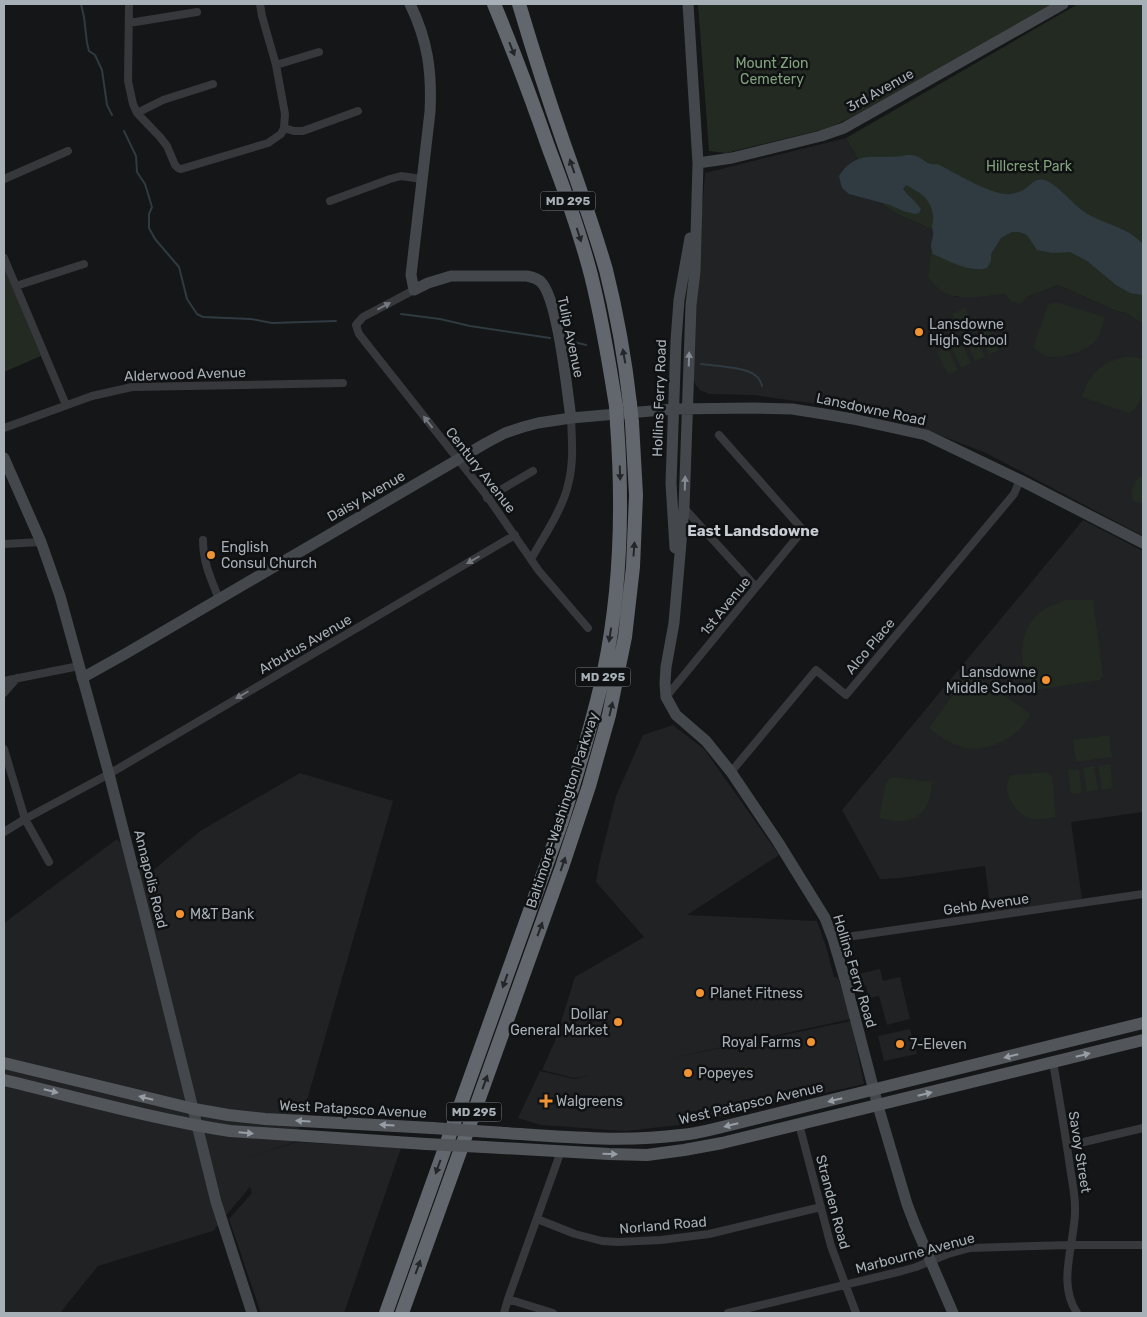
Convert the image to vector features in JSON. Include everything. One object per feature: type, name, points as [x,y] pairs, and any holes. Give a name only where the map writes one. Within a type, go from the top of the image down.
[{"type":"highway","name":"Baltimore-Washington Parkway","points":[[386,1313],[575,781],[604,670],[618,566],[621,495],[616,406],[600,316],[580,238],[535,110],[494,4]]},
{"type":"highway","name":"Baltimore-Washington Parkway","points":[[402,1313],[562,867],[589,786],[609,715],[625,637],[633,567],[636,494],[632,422],[614,303],[595,233],[519,4]]},
{"type":"main road","name":"West Patapsco Avenue","points":[[4,1063],[194,1109],[228,1115],[265,1119],[611,1139],[645,1138],[681,1135],[718,1128],[1143,1023]]},
{"type":"main road","points":[[4,1080],[230,1132],[647,1155],[684,1150],[758,1134],[1143,1040]]},
{"type":"main road","points":[[758,1134],[758,1130],[763,1126],[793,1118],[796,1109]]},
{"type":"main road","points":[[484,1147],[494,1141],[560,1144],[567,1136]]},
{"type":"street","points":[[128,4],[128,81],[130,91],[138,113],[160,137],[175,165],[181,169],[268,143],[276,139],[284,128],[285,114],[276,65],[260,4]]},
{"type":"street","points":[[410,4],[422,34],[430,68],[431,85],[430,112],[411,275],[414,290]]},
{"type":"street","name":"Hollins Ferry Road","points":[[688,4],[698,163],[695,271],[691,304],[684,508],[674,623],[666,667],[666,697],[676,715],[706,742],[731,772],[825,918],[833,939],[878,1106],[907,1204],[953,1313]]},
{"type":"street","name":"3rd Avenue","points":[[698,163],[741,156],[821,136],[844,128],[1063,4]]},
{"type":"street","points":[[129,23],[197,12]]},
{"type":"street","points":[[276,65],[319,52]]},
{"type":"street","points":[[138,113],[163,100],[213,84]]},
{"type":"street","points":[[284,128],[303,131],[358,112]]},
{"type":"street","points":[[4,179],[68,152]]},
{"type":"street","points":[[330,201],[401,176],[422,179]]},
{"type":"street","name":"Hollins Ferry Road","points":[[678,584],[671,483],[679,300],[684,263],[696,214]]},
{"type":"street","points":[[4,258],[66,405]]},
{"type":"street","points":[[16,286],[84,264]]},
{"type":"street","name":"Tulip Avenue","points":[[356,325],[364,317],[414,290],[428,283],[451,276],[527,276],[536,278],[541,282],[550,300],[558,331],[571,418],[572,452],[571,470],[564,499],[531,559]]},
{"type":"street","name":"Century Avenue","points":[[356,325],[359,334],[487,498],[546,580],[588,628]]},
{"type":"street","name":"Alderwood Avenue","points":[[4,428],[92,396],[132,387],[343,383]]},
{"type":"street","name":"Daisy Avenue","points":[[81,672],[219,599],[505,433],[538,423],[571,418],[688,408]]},
{"type":"street","name":"Lansdowne Road","points":[[688,408],[792,409],[853,419],[926,435],[1020,480],[1143,543]]},
{"type":"street","name":"1st Avenue","points":[[666,697],[803,530],[719,435]]},
{"type":"street","name":"Annapolis Road","points":[[4,458],[41,542],[60,596],[109,774],[216,1202],[252,1313]]},
{"type":"street","points":[[487,498],[533,471]]},
{"type":"street","name":"Alco Place","points":[[731,772],[816,670],[846,695],[1014,494],[1020,480]]},
{"type":"street","points":[[684,508],[756,587]]},
{"type":"street","name":"Arbutus Avenue","points":[[4,832],[109,774],[515,535]]},
{"type":"street","points":[[203,540],[203,554],[206,567],[219,599]]},
{"type":"street","points":[[4,544],[41,542]]},
{"type":"street","points":[[4,681],[81,672]]},
{"type":"street","points":[[4,693],[17,678]]},
{"type":"street","points":[[4,749],[25,819],[49,862]]},
{"type":"street","name":"Gehb Avenue","points":[[833,939],[1143,894]]},
{"type":"street","name":"Savoy Street","points":[[1053,1062],[1075,1201],[1074,1224],[1067,1274],[1070,1298],[1077,1313]]},
{"type":"street","name":"Stranden Road","points":[[800,1124],[831,1246],[856,1313]]},
{"type":"street","points":[[1067,1146],[1143,1128]]},
{"type":"street","points":[[504,1313],[561,1151]]},
{"type":"street","name":"Norland Road","points":[[537,1219],[575,1234],[602,1241],[618,1242],[661,1240],[709,1234],[821,1207]]},
{"type":"street","name":"Marbourne Avenue","points":[[728,1313],[902,1271],[970,1248],[1143,1244]]},
{"type":"street","points":[[508,1299],[553,1313]]},
{"type":"shaded area","name":"Lansdowne High School","points":[[846,138],[884,206],[899,215],[934,230],[955,297],[1005,294],[1010,301],[1027,297],[1058,285],[1116,311],[1126,313],[1143,324],[1143,536],[986,453],[932,432],[854,410],[825,405],[753,395],[709,394],[700,390],[695,384],[693,378],[695,304],[705,173]]},
{"type":"shaded area","points":[[907,155],[919,157],[931,164],[937,164],[984,188],[1003,194],[1022,191],[1038,180],[1048,182],[1059,189],[1083,211],[1129,233],[1143,244],[1143,295],[1130,293],[1116,285],[1087,261],[1070,252],[1053,253],[1037,250],[1027,235],[1019,232],[1012,232],[1001,238],[991,254],[991,261],[987,268],[974,269],[960,266],[933,254],[931,246],[933,233],[932,209],[920,193],[906,185],[903,189],[921,209],[919,213],[915,214],[849,194],[841,185],[839,176],[853,161],[869,157]]},
{"type":"shaded area","name":"Lansdowne Middle School","points":[[1083,520],[1143,551],[1143,812],[1071,822],[1082,899],[991,912],[985,866],[880,879],[842,810]]},
{"type":"shaded area","points":[[673,725],[704,749],[779,855],[687,915],[817,921],[834,977],[838,978],[851,1019],[667,1059],[851,1021],[864,1084],[688,1124],[626,1131],[541,1125],[518,1118],[540,1071],[574,1079],[591,1075],[574,1078],[542,1070],[555,1041],[575,977],[644,937],[596,882],[616,796],[643,735]]},
{"type":"shaded area","points":[[300,773],[393,801],[295,1142],[242,1159],[297,1142],[401,1148],[344,1313],[261,1313],[229,1219],[252,1193],[250,1187],[213,1231],[98,1266],[60,1313],[4,1313],[4,923],[117,839],[149,874],[200,831]]},
{"type":"shaded area","points":[[880,969],[883,981],[900,977],[910,1019],[887,1025],[879,996],[869,998],[866,986],[861,987],[858,974]]},
{"type":"shaded area","points":[[910,1029],[917,1054],[884,1061],[878,1036]]},
{"type":"green space","name":"Mount Zion Cemetery","points":[[698,4],[1053,4],[833,126],[726,153],[709,151]]},
{"type":"green space","name":"Hillcrest Park","points":[[1078,4],[1143,4],[1143,324],[1126,313],[1116,311],[1058,285],[1027,297],[1021,304],[1010,301],[1005,294],[962,297],[954,296],[939,289],[928,277],[934,230],[899,215],[884,206],[846,138]]},
{"type":"green space","points":[[4,268],[41,356],[4,372]]},
{"type":"green space","points":[[1055,302],[1105,317],[1097,339],[1081,351],[1059,357],[1046,356],[1033,348],[1048,305]]},
{"type":"green space","points":[[965,308],[974,328],[961,334],[952,314]]},
{"type":"green space","points":[[989,328],[999,350],[989,355],[979,333]]},
{"type":"green space","points":[[975,335],[985,357],[975,361],[965,339]]},
{"type":"green space","points":[[961,341],[971,363],[961,368],[951,346]]},
{"type":"green space","points":[[947,347],[958,370],[948,374],[937,352]]},
{"type":"green space","points":[[1124,357],[1143,359],[1143,389],[1135,409],[1129,413],[1082,397],[1088,382],[1102,366]]},
{"type":"green space","points":[[1143,475],[1143,504],[1133,501],[1132,493],[1133,486]]},
{"type":"green space","points":[[1066,600],[1093,600],[1103,676],[1099,680],[1030,691],[1024,671],[1022,651],[1026,631],[1038,614]]},
{"type":"green space","points":[[975,676],[1031,714],[1016,733],[1007,739],[989,747],[975,749],[953,743],[929,728],[966,677]]},
{"type":"green space","points":[[1109,735],[1112,757],[1076,762],[1073,740]]},
{"type":"green space","points":[[1110,764],[1113,788],[1102,790],[1098,766]]},
{"type":"green space","points":[[1094,766],[1098,790],[1087,792],[1083,768]]},
{"type":"green space","points":[[1079,769],[1082,793],[1071,794],[1068,770]]},
{"type":"green space","points":[[1047,772],[1052,776],[1056,817],[1032,819],[1018,811],[1011,802],[1007,787],[1010,775]]},
{"type":"green space","points":[[892,777],[932,782],[928,804],[923,811],[910,820],[901,821],[879,818],[886,782]]},
{"type":"waterway","points":[[81,4],[89,51],[95,55],[102,70],[107,105],[112,115]]},
{"type":"waterway","points":[[124,131],[136,156],[137,172],[145,184],[152,207],[149,214],[149,228],[155,239],[179,267],[187,299],[197,314],[203,317],[251,319],[272,323],[336,321]]},
{"type":"waterway","points":[[401,314],[550,338]]},
{"type":"waterway","points":[[570,341],[586,345]]},
{"type":"waterway","points":[[701,364],[730,367],[752,373],[760,380],[762,386]]},
{"type":"place","name":"Lansdowne High School","points":[[919,332]]},
{"type":"place","name":"English Consul Church","points":[[211,555]]},
{"type":"place","name":"Lansdowne Middle School","points":[[1046,680]]},
{"type":"place","name":"M&T Bank","points":[[180,914]]},
{"type":"place","name":"Planet Fitness","points":[[700,993]]},
{"type":"place","name":"Dollar General Market","points":[[618,1022]]},
{"type":"place","name":"Royal Farms","points":[[811,1042]]},
{"type":"place","name":"7-Eleven","points":[[900,1044]]},
{"type":"place","name":"Popeyes","points":[[688,1073]]},
{"type":"place","name":"Walgreens","points":[[546,1101]]},
{"type":"district","name":"East Landsdowne","points":[[753,531]]}]
